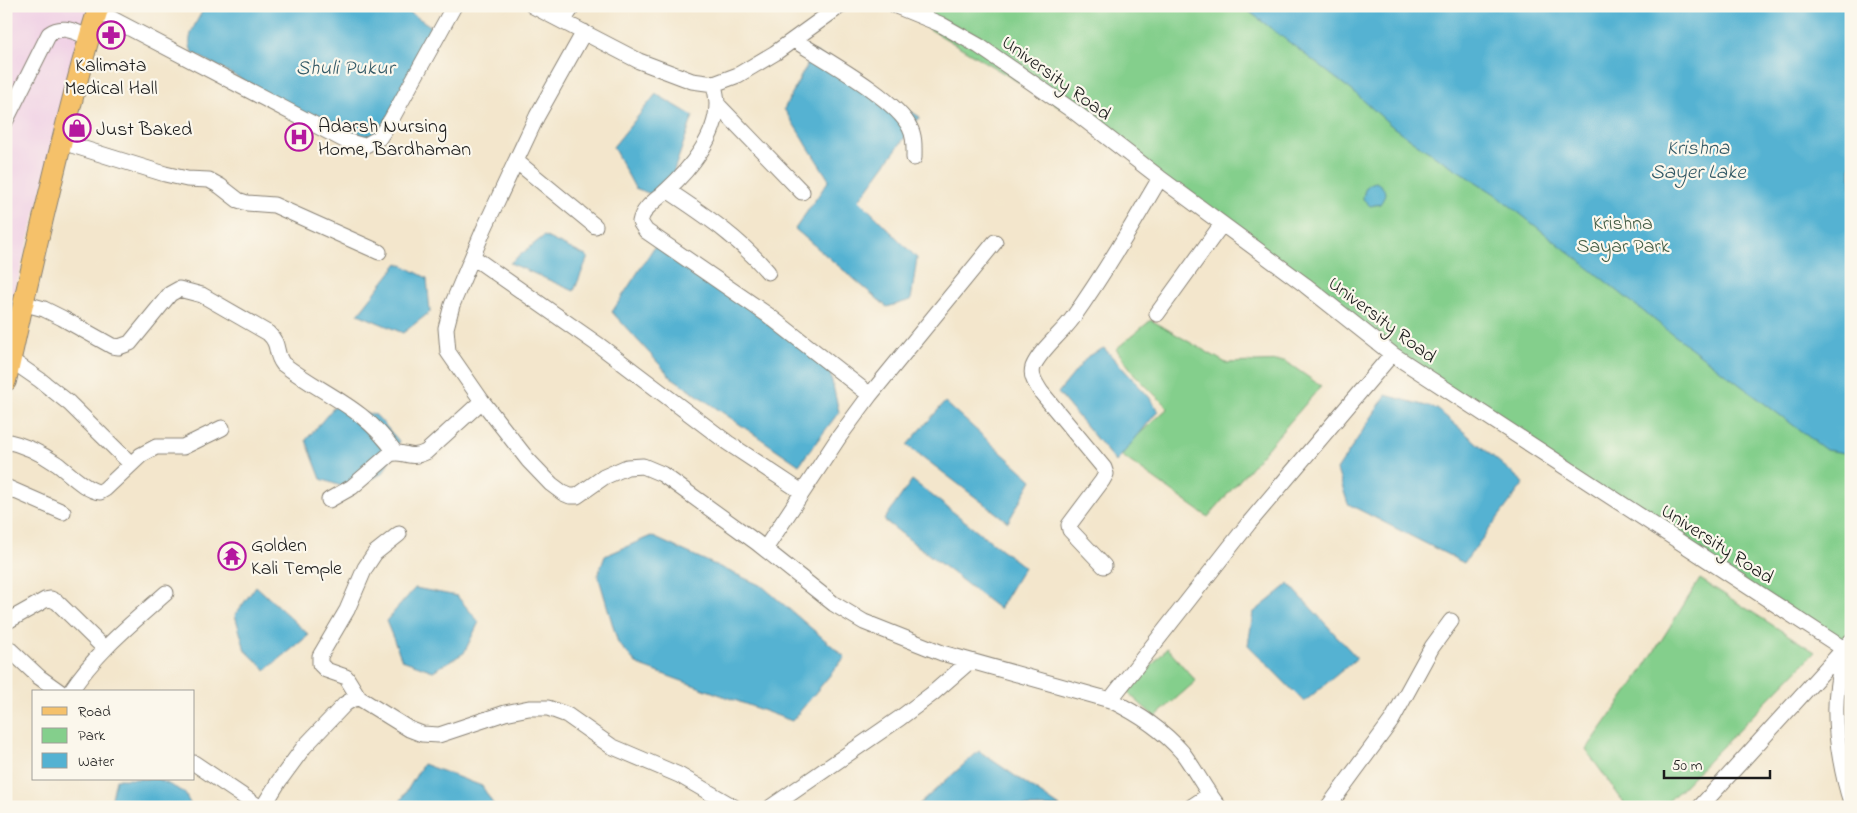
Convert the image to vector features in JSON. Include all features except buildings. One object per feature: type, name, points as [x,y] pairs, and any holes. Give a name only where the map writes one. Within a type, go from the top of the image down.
[{"type":"main road","points":[[6,381],[22,304],[62,142],[98,9]]},
{"type":"street","points":[[98,9],[346,141],[364,146],[379,138],[391,120],[454,6]]},
{"type":"street","points":[[534,6],[639,61],[692,81],[714,84],[738,75],[775,53],[840,6]]},
{"type":"street","points":[[563,21],[573,6]]},
{"type":"street","name":"University Road","points":[[896,6],[940,24],[979,46],[1076,113],[1160,178],[1305,285],[1392,354],[1848,645]]},
{"type":"street","points":[[6,120],[49,34],[56,29],[65,29],[89,37]]},
{"type":"street","points":[[584,32],[536,116],[452,305],[446,328],[448,352],[482,401],[528,460],[551,484],[570,496],[577,496],[604,477],[626,467],[643,466],[662,474],[765,549],[834,604],[864,622],[919,645],[1110,700],[1134,712],[1166,737],[1182,753],[1214,801],[1191,807]]},
{"type":"street","points":[[794,40],[878,95],[900,112],[911,128],[914,158]]},
{"type":"street","points":[[714,84],[717,104],[707,140],[692,164],[642,214],[640,222],[646,231],[768,315],[870,395]]},
{"type":"street","points":[[717,104],[802,192]]},
{"type":"street","points":[[62,142],[165,174],[187,179],[209,180],[238,200],[247,203],[274,205],[379,252]]},
{"type":"street","points":[[516,161],[595,226]]},
{"type":"street","points":[[1104,566],[1070,530],[1069,525],[1102,481],[1106,474],[1104,468],[1041,392],[1033,378],[1032,369],[1036,361],[1071,321],[1118,250],[1160,178]]},
{"type":"street","points":[[667,190],[711,219],[732,236],[753,254],[768,272]]},
{"type":"street","points":[[1157,314],[1222,224]]},
{"type":"street","points":[[765,549],[802,492],[870,395],[995,242]]},
{"type":"street","points":[[473,257],[593,341],[728,443],[802,492]]},
{"type":"street","points":[[22,304],[44,309],[112,346],[119,347],[130,343],[170,294],[179,289],[202,295],[268,334],[278,346],[279,360],[283,364],[356,411],[373,425],[396,452],[410,456],[417,456],[426,452],[482,401]]},
{"type":"street","points":[[1110,700],[1248,523],[1392,354]]},
{"type":"street","points":[[11,360],[69,403],[132,464]]},
{"type":"street","points":[[6,441],[37,451],[95,492],[100,492],[141,455],[156,448],[182,448],[222,428]]},
{"type":"street","points":[[329,500],[352,487],[390,454],[396,452]]},
{"type":"street","points":[[6,487],[63,512]]},
{"type":"street","points":[[398,534],[375,552],[365,568],[347,610],[320,656],[320,664],[326,670],[346,677],[359,698],[409,729],[422,734],[439,735],[505,713],[530,708],[548,708],[567,715],[610,746],[679,775],[734,807]]},
{"type":"street","points":[[71,690],[83,672],[104,648],[166,594]]},
{"type":"street","points":[[6,622],[45,600],[51,599],[57,602],[104,648]]},
{"type":"street","points":[[1328,807],[1392,720],[1432,647],[1451,621]]},
{"type":"street","points":[[1848,645],[1837,687],[1836,715],[1842,762],[1851,802]]},
{"type":"street","points":[[1700,807],[1848,645]]},
{"type":"street","points":[[6,646],[39,677],[57,690]]},
{"type":"street","points":[[771,807],[900,718],[932,694],[970,661]]},
{"type":"street","points":[[263,807],[304,747],[345,704],[353,698],[359,698]]},
{"type":"street","points":[[195,764],[259,807]]},
{"type":"shaded area","points":[[6,6],[91,6],[6,324]]},
{"type":"green space","name":"Krishna Sayar Park","points":[[891,6],[1851,6],[1851,641],[1844,649],[1392,354],[1094,127]]},
{"type":"green space","points":[[1151,320],[1226,363],[1285,361],[1321,386],[1208,517],[1118,453],[1168,408],[1135,375],[1116,349]]},
{"type":"green space","points":[[1700,579],[1815,652],[1663,807],[1627,807],[1586,750],[1640,674]]},
{"type":"green space","points":[[1167,648],[1196,681],[1155,717],[1128,693]]},
{"type":"water","name":"Shuli Pukur","points":[[205,6],[400,6],[432,27],[383,127],[371,136],[348,137],[193,53],[190,47],[191,35]]},
{"type":"water","name":"Krishna Sayer Lake","points":[[1242,6],[1851,6],[1851,454],[1826,450],[1662,326],[1495,194],[1393,127],[1355,93]]},
{"type":"water","points":[[814,51],[920,117],[859,200],[917,258],[911,300],[887,307],[795,229],[829,180],[784,109]]},
{"type":"water","points":[[656,94],[693,116],[664,199],[635,188],[613,147]]},
{"type":"water","points":[[1376,182],[1384,189],[1385,194],[1380,204],[1370,206],[1363,199],[1364,193],[1368,186]]},
{"type":"water","points":[[544,236],[588,257],[574,291],[510,263]]},
{"type":"water","points":[[658,241],[829,368],[839,412],[799,465],[671,377],[612,312]]},
{"type":"water","points":[[398,263],[427,278],[430,312],[403,333],[358,314]]},
{"type":"water","points":[[1104,348],[1150,398],[1158,411],[1116,462],[1058,393],[1088,356]]},
{"type":"water","points":[[1386,395],[1437,409],[1524,483],[1464,563],[1348,504],[1337,470]]},
{"type":"water","points":[[945,402],[1032,480],[1008,522],[907,445]]},
{"type":"water","points":[[334,407],[376,415],[399,441],[383,473],[352,490],[321,479],[306,440]]},
{"type":"water","points":[[912,480],[1024,567],[999,609],[884,520]]},
{"type":"water","points":[[651,536],[762,586],[845,657],[792,721],[638,665],[618,643],[598,575],[605,556]]},
{"type":"water","points":[[1289,584],[1357,658],[1304,702],[1248,645],[1253,613]]},
{"type":"water","points":[[256,586],[309,635],[266,670],[245,650],[235,615]]},
{"type":"water","points":[[415,588],[457,596],[479,622],[464,653],[433,671],[402,660],[386,621]]},
{"type":"water","points":[[979,751],[1060,807],[916,807]]},
{"type":"water","points":[[423,764],[482,786],[495,807],[397,807]]},
{"type":"water","points":[[116,780],[160,780],[184,792],[192,807],[110,807]]},
{"type":"place","name":"Kalimata Medical Hall","points":[[111,35]]},
{"type":"place","name":"Just Baked","points":[[77,128]]},
{"type":"place","name":"Adarsh Nursing Home, Bardhaman","points":[[299,137]]},
{"type":"place","name":"Golden Kali Temple","points":[[232,556]]}]
